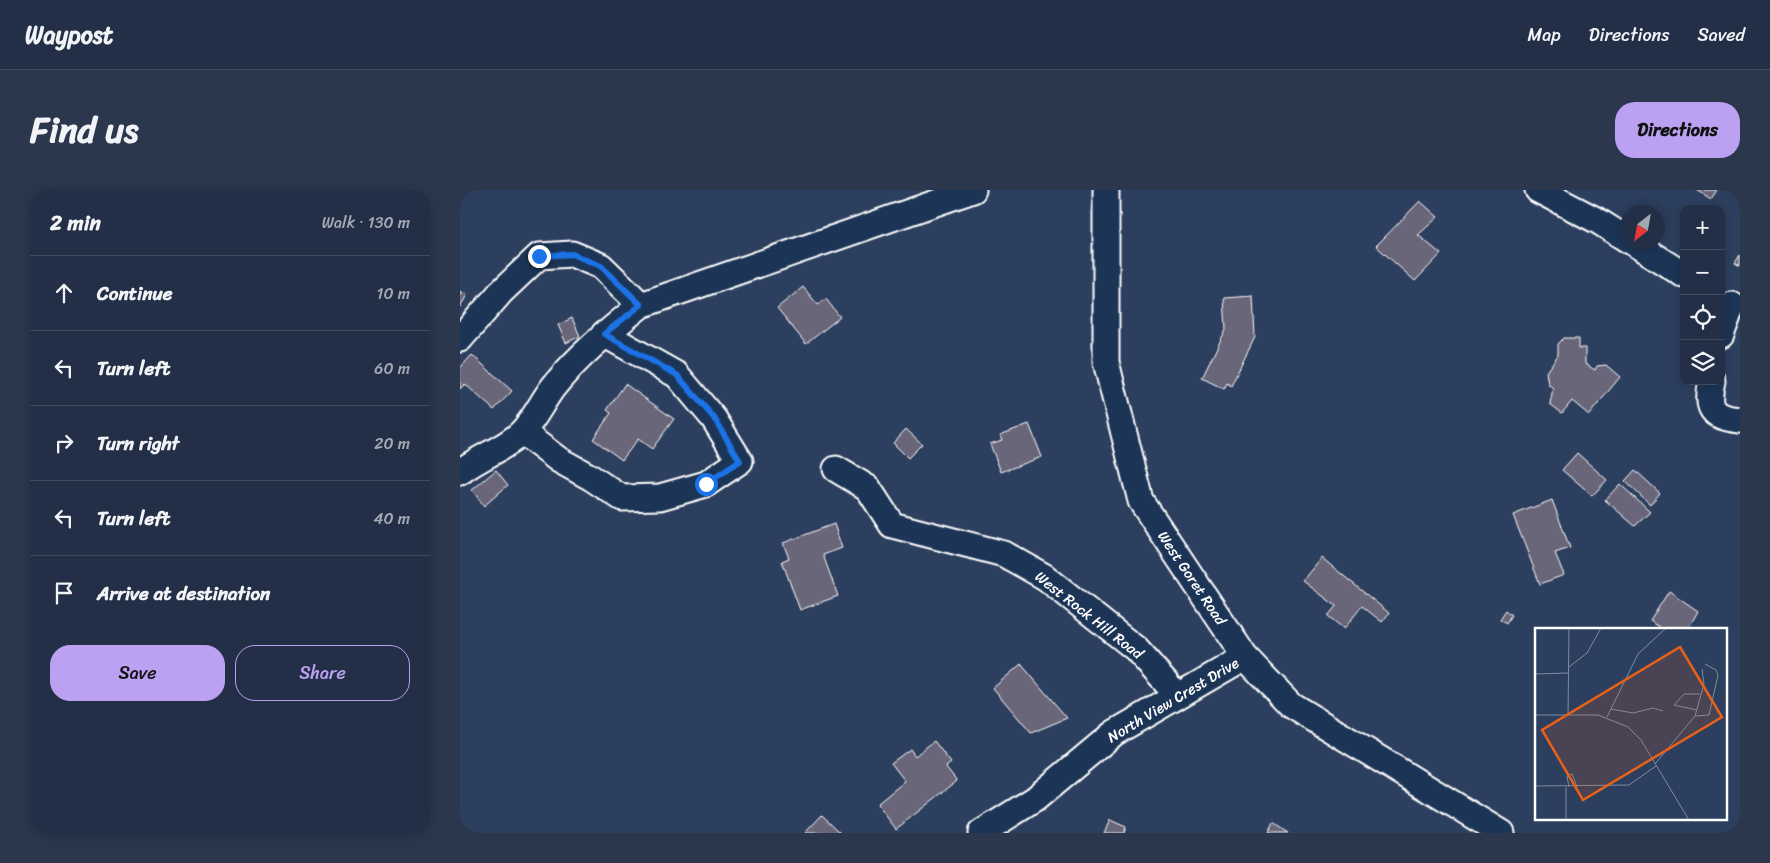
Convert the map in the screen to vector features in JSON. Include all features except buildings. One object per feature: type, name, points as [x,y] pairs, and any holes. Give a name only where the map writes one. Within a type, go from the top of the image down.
[{"type":"street","points":[[460,472],[474,461],[511,442],[522,432],[530,424],[553,386],[594,342],[641,305],[973,190]]},
{"type":"street","name":"West Goret Road","points":[[1106,190],[1106,362],[1141,501],[1245,657],[1291,705],[1495,832]]},
{"type":"street","points":[[1538,190],[1598,221],[1620,235]]},
{"type":"street","points":[[1645,250],[1680,272]]},
{"type":"street","points":[[460,339],[501,292],[539,256],[572,254],[601,266],[641,305]]},
{"type":"street","points":[[1725,323],[1731,305]]},
{"type":"street","points":[[522,432],[559,460],[622,498],[660,497],[706,484],[740,461],[714,418],[677,375],[604,334]]},
{"type":"street","points":[[1711,385],[1709,403],[1715,412],[1727,418],[1740,420]]},
{"type":"street","name":"West Rock Hill Road","points":[[836,470],[868,488],[892,525],[1004,554],[1045,577],[1136,649],[1178,696]]},
{"type":"street","name":"North View Crest Drive","points":[[981,833],[1035,798],[1114,733],[1245,657]]},
{"type":"route","points":[[539,256],[572,254],[601,266],[641,305],[604,334],[677,375],[714,418],[740,461],[706,484]]}]
